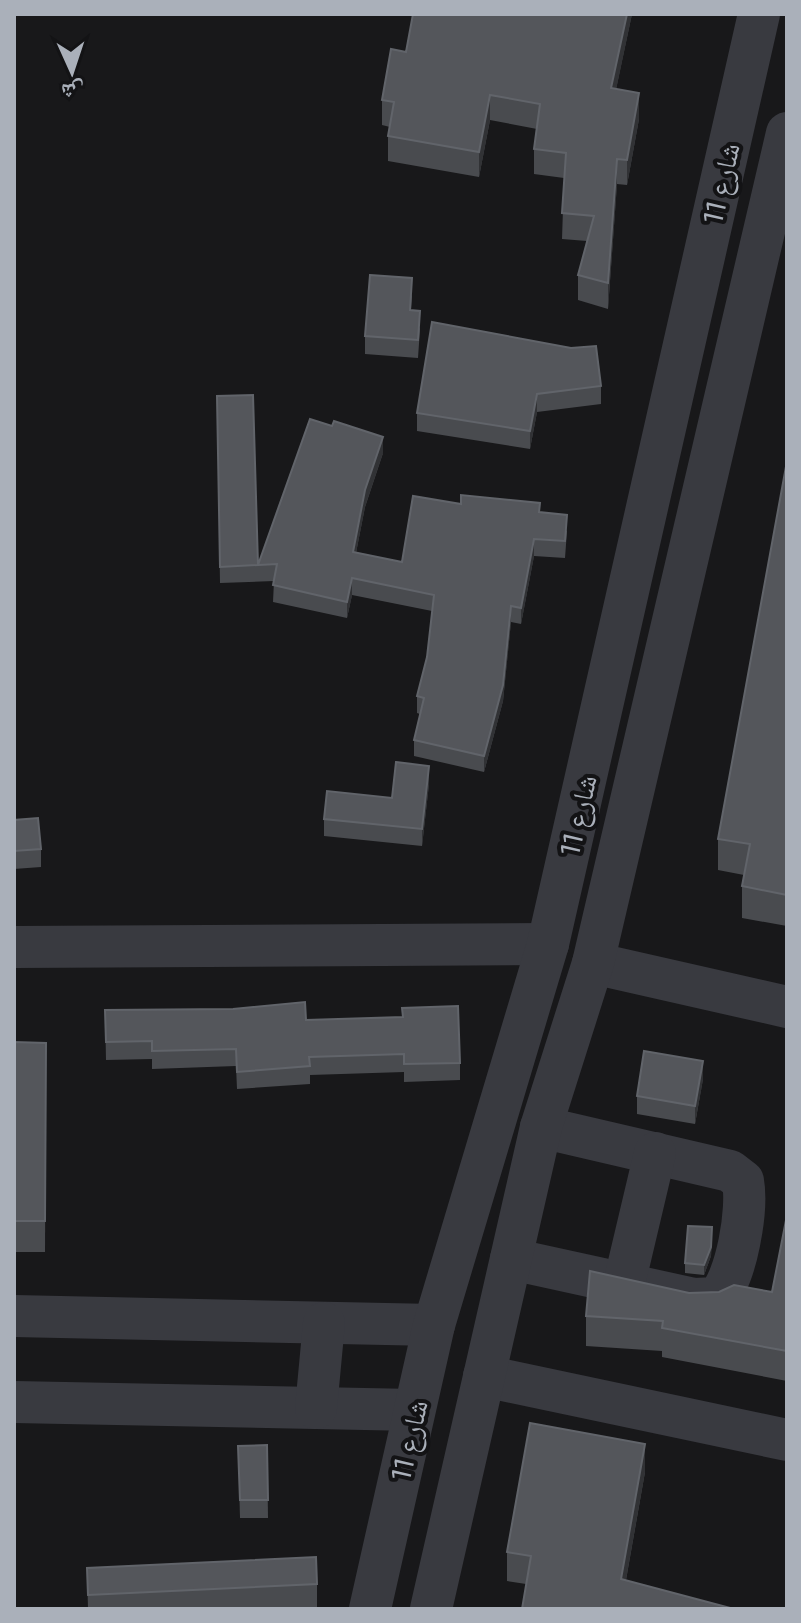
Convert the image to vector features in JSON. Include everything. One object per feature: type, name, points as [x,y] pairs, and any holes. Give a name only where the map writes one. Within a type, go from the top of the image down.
[{"type":"street","name":"شارع 11","points":[[370,1609],[434,1325],[548,944],[759,14]]},
{"type":"street","name":"شارع 11","points":[[431,1609],[541,1127],[593,963],[787,133]]},
{"type":"street","points":[[14,947],[548,944]]},
{"type":"street","points":[[593,963],[787,1007]]},
{"type":"street","points":[[511,1259],[694,1299],[717,1298],[728,1286],[746,1199],[743,1181],[730,1171],[541,1127]]},
{"type":"street","points":[[624,1284],[655,1153]]},
{"type":"street","points":[[14,1316],[434,1325]]},
{"type":"street","points":[[316,1408],[324,1323]]},
{"type":"street","points":[[484,1376],[787,1440]]},
{"type":"street","points":[[14,1402],[414,1410]]},
{"type":"building","points":[[413,14],[627,14],[611,88],[639,93],[627,160],[617,159],[608,283],[578,275],[594,216],[562,213],[566,153],[534,149],[540,104],[490,95],[479,152],[388,136],[394,102],[382,100],[391,49],[406,52]]},
{"type":"building","points":[[370,275],[412,278],[410,310],[420,311],[418,340],[365,336]]},
{"type":"building","points":[[432,322],[571,348],[596,346],[601,386],[537,394],[530,431],[417,413]]},
{"type":"building","points":[[253,395],[258,565],[220,567],[217,396]]},
{"type":"building","points":[[310,419],[332,426],[334,421],[383,437],[365,490],[353,552],[402,562],[413,496],[461,504],[461,495],[540,503],[539,512],[567,515],[565,541],[534,539],[521,608],[511,606],[503,685],[484,756],[414,740],[424,698],[417,696],[427,657],[434,595],[352,578],[347,602],[273,585],[277,564],[258,565]]},
{"type":"building","points":[[787,461],[787,895],[742,886],[750,844],[718,839]]},
{"type":"building","points":[[396,762],[429,766],[422,829],[324,819],[327,791],[392,798]]},
{"type":"building","points":[[38,818],[41,849],[14,851],[14,820]]},
{"type":"building","points":[[305,1002],[306,1020],[403,1017],[402,1008],[458,1006],[460,1063],[404,1064],[404,1054],[309,1057],[310,1066],[237,1072],[236,1049],[152,1051],[152,1041],[106,1042],[105,1010],[233,1009]]},
{"type":"building","points":[[14,1042],[46,1043],[45,1221],[14,1221]]},
{"type":"building","points":[[644,1051],[703,1061],[695,1106],[637,1096]]},
{"type":"building","points":[[787,1215],[787,1351],[662,1328],[663,1321],[586,1316],[590,1271],[689,1293],[719,1292],[734,1285],[772,1292]]},
{"type":"building","points":[[688,1226],[712,1227],[711,1247],[704,1265],[685,1263]]},
{"type":"building","points":[[530,1423],[645,1444],[621,1579],[734,1609],[522,1609],[531,1556],[507,1552]]},
{"type":"building","points":[[267,1445],[268,1500],[240,1500],[238,1446]]},
{"type":"building","points":[[316,1557],[317,1584],[88,1595],[87,1568]]}]
